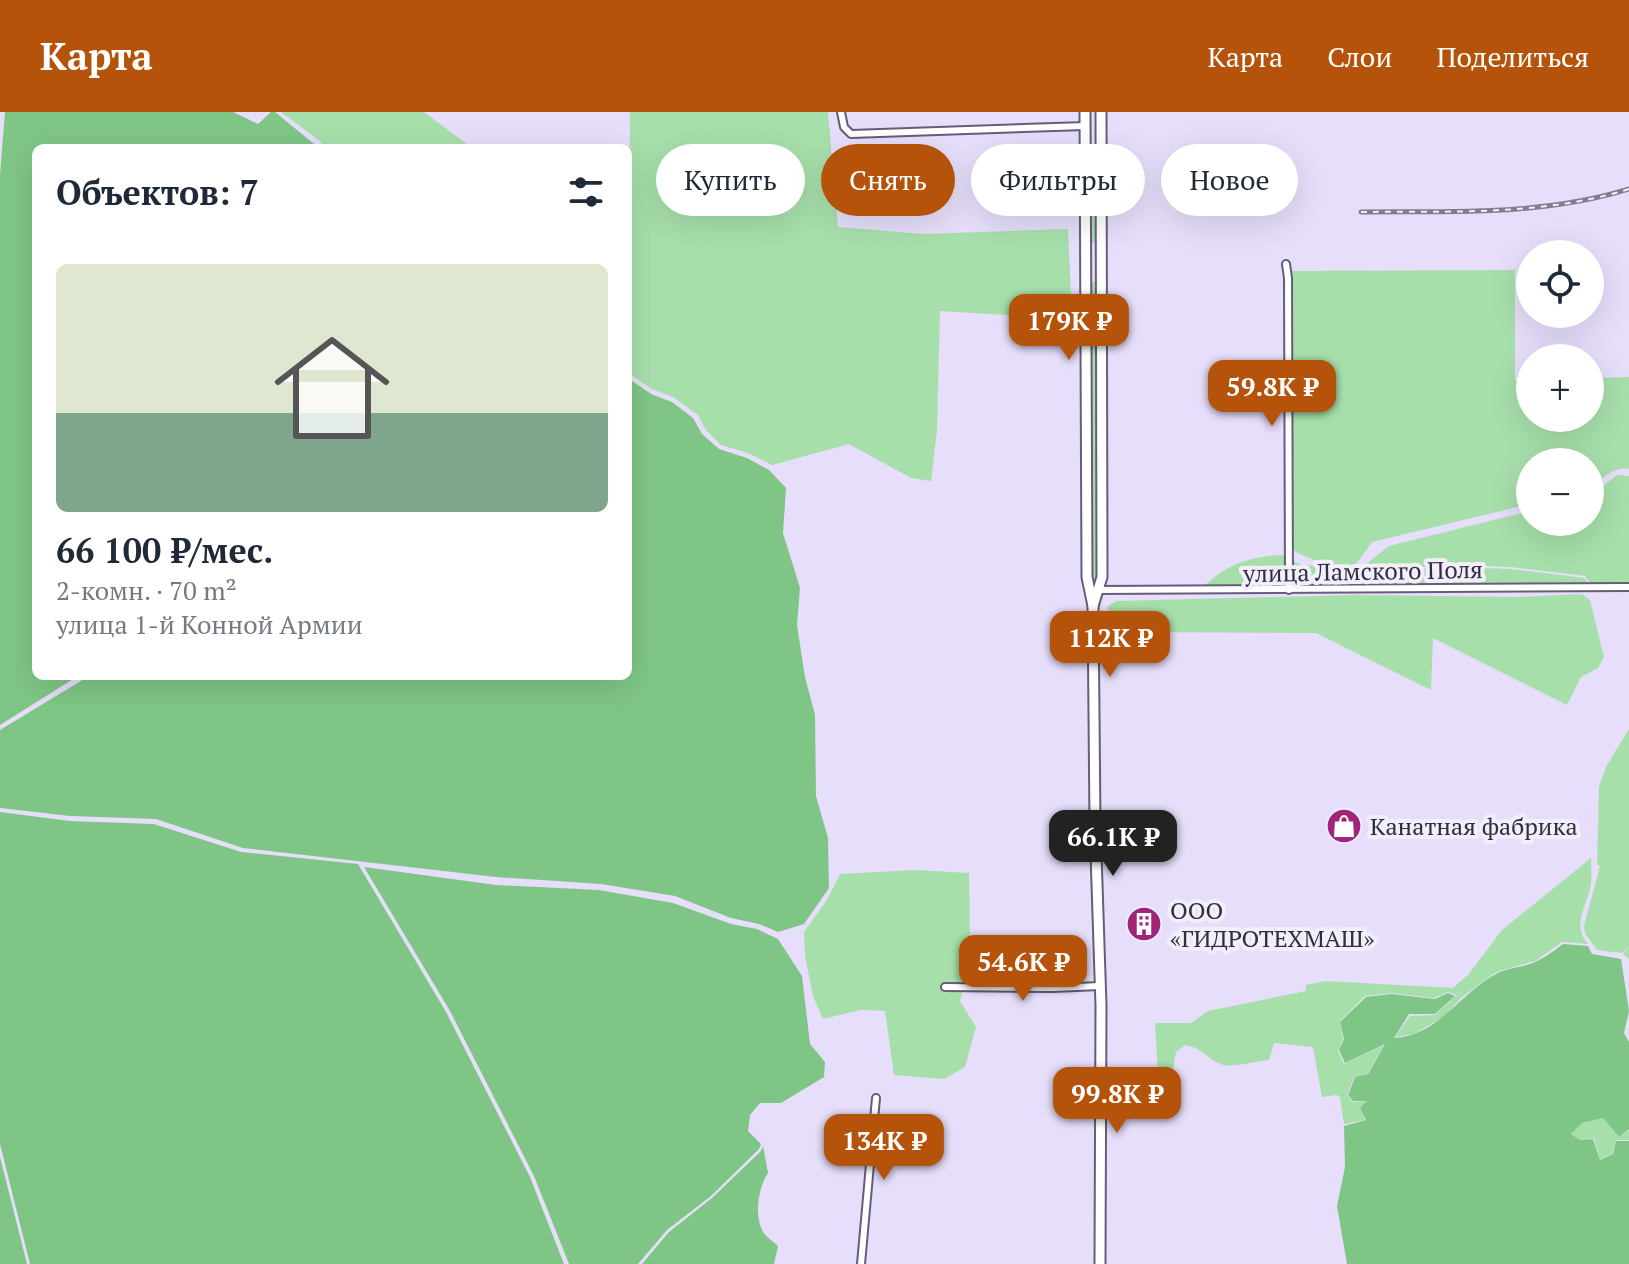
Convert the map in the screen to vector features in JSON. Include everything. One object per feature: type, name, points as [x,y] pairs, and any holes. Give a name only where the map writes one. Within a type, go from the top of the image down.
[{"type":"main road","points":[[1085,112],[1087,577],[1093,606],[1100,986],[1100,1264]]},
{"type":"main road","points":[[1093,606],[1102,577],[1101,112]]},
{"type":"main road","points":[[1085,128],[1101,130]]},
{"type":"main road","points":[[1085,261],[1102,260]]},
{"type":"street","points":[[841,112],[844,127],[851,134],[1085,128]]},
{"type":"street","points":[[1286,264],[1289,590]]},
{"type":"street","name":"улица Ламского Поля","points":[[1098,590],[1629,587]]},
{"type":"street","points":[[945,987],[1100,986]]},
{"type":"street","points":[[861,1264],[876,1098]]},
{"type":"green space","points":[[5,112],[233,112],[258,124],[275,112],[314,144],[32,144],[32,680],[72,680],[0,725],[0,175]]},
{"type":"green space","points":[[281,112],[424,112],[467,144],[322,144]]},
{"type":"green space","points":[[630,112],[828,112],[831,144],[821,144],[821,216],[837,216],[838,227],[923,234],[1068,229],[1072,319],[940,311],[937,430],[931,481],[911,478],[849,444],[772,465],[748,453],[721,445],[706,430],[698,415],[673,397],[652,389],[632,376]]},
{"type":"green space","points":[[1091,216],[1096,216],[1096,240],[1093,244],[1090,240]]},
{"type":"green space","points":[[1515,270],[1516,432],[1604,432],[1604,378],[1629,377],[1629,469],[1613,471],[1604,477],[1604,448],[1516,448],[1516,507],[1372,542],[1351,571],[1293,550],[1292,271]]},
{"type":"green space","points":[[1093,281],[1097,284],[1094,581],[1090,542]]},
{"type":"green space","points":[[632,381],[651,394],[672,402],[693,418],[702,434],[719,449],[747,458],[769,470],[786,488],[783,533],[800,588],[797,625],[815,715],[816,796],[828,838],[829,888],[804,924],[778,932],[675,896],[601,884],[496,877],[243,848],[156,819],[70,816],[0,808],[0,730],[82,680],[632,680]]},
{"type":"green space","points":[[1617,475],[1629,476],[1629,582],[1590,583],[1585,576],[1511,567],[1452,565],[1394,569],[1382,577],[1356,578],[1366,564],[1389,546],[1516,514],[1516,536],[1604,536],[1604,485]]},
{"type":"green space","points":[[1282,555],[1301,565],[1322,566],[1342,572],[1344,580],[1337,585],[1204,587],[1222,572],[1240,563]]},
{"type":"green space","points":[[1452,567],[1511,569],[1584,578],[1589,584],[1359,586],[1356,583],[1356,580],[1382,578],[1394,571]]},
{"type":"green space","points":[[1582,594],[1590,600],[1604,657],[1598,668],[1581,677],[1567,705],[1433,638],[1431,690],[1316,633],[1111,632],[1107,627],[1108,606],[1116,601]]},
{"type":"green space","points":[[1629,729],[1629,959],[1623,954],[1628,947],[1622,953],[1597,950],[1585,933],[1584,926],[1600,866],[1597,865],[1599,787],[1606,767]]},
{"type":"green space","points":[[0,812],[70,821],[154,824],[241,852],[358,864],[446,1012],[530,1177],[564,1264],[30,1264],[0,1144]]},
{"type":"green space","points":[[1591,858],[1591,884],[1580,922],[1588,944],[1562,942],[1535,961],[1496,972],[1461,998],[1445,1016],[1414,1034],[1395,1037],[1410,1016],[1435,1015],[1457,995],[1448,992],[1434,998],[1391,993],[1365,996],[1340,1021],[1343,1039],[1338,1051],[1344,1064],[1384,1045],[1367,1074],[1354,1077],[1347,1095],[1353,1102],[1367,1101],[1360,1108],[1365,1120],[1344,1124],[1340,1097],[1322,1097],[1313,1047],[1274,1043],[1269,1060],[1224,1065],[1185,1045],[1176,1052],[1169,1088],[1159,1092],[1155,1023],[1191,1023],[1208,1011],[1306,991],[1306,985],[1325,981],[1453,988],[1468,975],[1502,930]]},
{"type":"green space","points":[[364,867],[496,885],[599,890],[673,903],[731,924],[757,929],[778,939],[802,976],[810,1044],[825,1062],[824,1077],[781,1103],[760,1103],[750,1115],[748,1131],[761,1144],[759,1149],[711,1196],[667,1230],[638,1264],[569,1264],[534,1176],[450,1011]]},
{"type":"green space","points":[[916,870],[969,873],[970,935],[982,958],[968,969],[960,1001],[976,1027],[965,1067],[944,1079],[894,1075],[885,1011],[861,1010],[823,1019],[813,996],[805,956],[804,932],[827,900],[840,874]]},
{"type":"green space","points":[[1563,944],[1588,946],[1592,954],[1621,959],[1629,1011],[1624,1033],[1629,1042],[1629,1129],[1619,1137],[1603,1118],[1582,1123],[1571,1134],[1580,1140],[1593,1139],[1600,1160],[1613,1154],[1616,1141],[1629,1141],[1629,1264],[1347,1264],[1337,1206],[1345,1167],[1344,1126],[1366,1120],[1360,1108],[1367,1101],[1353,1101],[1348,1095],[1355,1077],[1368,1074],[1385,1044],[1345,1063],[1339,1050],[1344,1039],[1340,1022],[1366,997],[1391,994],[1435,999],[1448,993],[1455,996],[1435,1014],[1409,1014],[1394,1038],[1409,1035],[1436,1022],[1496,974],[1532,963]]},
{"type":"green space","points":[[1603,1118],[1619,1137],[1629,1130],[1629,1140],[1616,1140],[1612,1154],[1600,1159],[1594,1138],[1580,1140],[1571,1134],[1582,1123]]},
{"type":"green space","points":[[763,1146],[768,1173],[758,1210],[763,1232],[778,1246],[774,1264],[642,1264],[669,1232],[712,1198]]},
{"type":"green space","points":[[0,1157],[27,1264],[0,1264]]},
{"type":"railway","points":[[1361,212],[1530,208],[1596,198],[1629,189]]},
{"type":"place","name":"Канатная фабрика","points":[[1344,826]]},
{"type":"place","name":"ООО «ГИДРОТЕХМАШ»","points":[[1144,924]]}]
